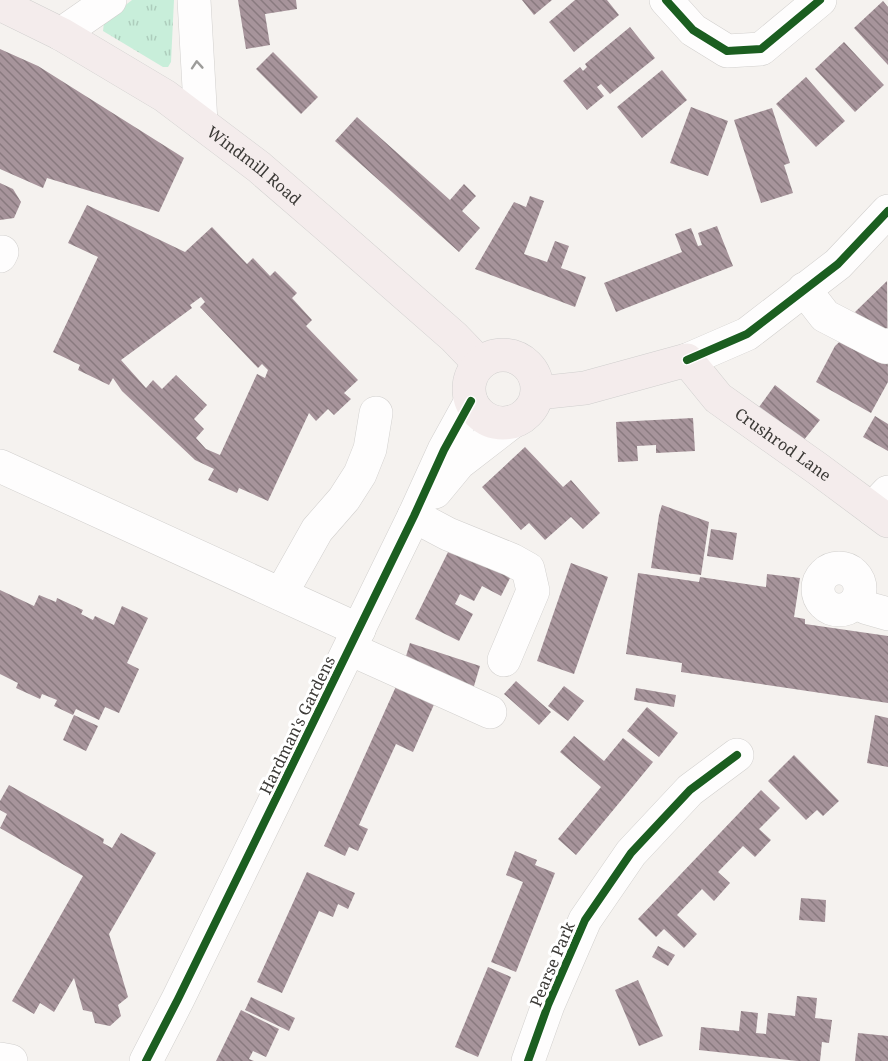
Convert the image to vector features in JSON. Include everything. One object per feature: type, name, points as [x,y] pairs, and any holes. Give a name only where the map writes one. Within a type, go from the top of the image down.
[{"type":"main road","name":"Windmill Road","points":[[0,4],[61,34],[165,96],[259,167],[454,337],[479,363]]},
{"type":"main road","points":[[504,354],[517,357],[529,365],[536,378],[538,393],[533,406],[523,417],[512,422],[499,423],[487,420],[477,412],[471,401],[469,387],[472,374],[479,363],[491,356],[504,354]]},
{"type":"main road","points":[[538,393],[585,388],[687,360]]},
{"type":"main road","name":"Crushrod Lane","points":[[687,360],[718,398],[883,507]]},
{"type":"street","points":[[61,34],[110,0]]},
{"type":"street","points":[[194,0],[201,123]]},
{"type":"street","points":[[666,0],[693,30],[727,51],[761,49],[820,0]]},
{"type":"street","points":[[687,360],[747,334],[882,229]]},
{"type":"street","points":[[804,290],[825,316],[885,347],[888,345]]},
{"type":"street","name":"Hardman's Gardens","points":[[146,1061],[414,516],[444,450],[471,401]]},
{"type":"street","points":[[281,594],[317,530],[344,499],[360,474],[370,449],[376,412]]},
{"type":"street","name":"Hardman's Gardens","points":[[414,516],[459,463],[512,422]]},
{"type":"street","points":[[0,466],[281,594],[354,639],[490,712]]},
{"type":"street","points":[[414,516],[448,534],[512,560],[528,569],[534,591],[504,660]]},
{"type":"street","points":[[856,602],[885,615],[888,614]]},
{"type":"street","name":"Pearse Park","points":[[528,1061],[548,1005],[585,920],[631,853],[653,829],[690,790],[737,755]]},
{"type":"street","points":[[0,1059],[11,1061]]},
{"type":"green space","points":[[132,0],[174,0],[171,62],[168,67],[163,67],[103,31],[104,22]]},
{"type":"building","points":[[238,0],[296,0],[297,9],[265,14],[270,45],[246,49]]},
{"type":"building","points":[[522,0],[552,0],[534,15]]},
{"type":"building","points":[[575,0],[607,0],[619,15],[574,52],[549,22]]},
{"type":"building","points":[[883,1],[888,7],[888,65],[854,28]]},
{"type":"building","points":[[630,27],[655,58],[610,94],[601,84],[597,87],[604,96],[587,110],[563,81],[580,67],[583,71],[587,67],[585,64]]},
{"type":"building","points":[[844,42],[884,85],[855,112],[815,69]]},
{"type":"building","points":[[0,49],[38,66],[184,158],[159,212],[47,178],[43,188],[0,169]]},
{"type":"building","points":[[273,52],[318,97],[301,114],[256,69]]},
{"type":"building","points":[[662,70],[687,100],[642,138],[617,107]]},
{"type":"building","points":[[806,77],[845,121],[816,147],[776,104]]},
{"type":"building","points":[[691,107],[728,121],[708,176],[670,163]]},
{"type":"building","points":[[772,108],[790,163],[784,165],[793,193],[761,203],[734,120]]},
{"type":"building","points":[[357,117],[450,200],[464,184],[476,196],[462,211],[480,228],[459,252],[335,141]]},
{"type":"building","points":[[0,183],[13,189],[21,202],[14,218],[0,220]]},
{"type":"building","points":[[530,196],[544,201],[524,254],[547,262],[555,241],[569,246],[561,268],[586,277],[575,307],[475,269],[514,202],[526,207]]},
{"type":"building","points":[[87,205],[185,252],[212,227],[247,264],[253,258],[270,276],[275,271],[297,293],[292,298],[312,320],[306,326],[358,380],[344,393],[351,399],[334,415],[328,409],[316,421],[309,413],[268,501],[239,488],[237,493],[208,480],[214,469],[195,460],[122,391],[113,378],[109,385],[78,370],[80,365],[53,352],[98,257],[68,243]],"holes":[[[201,297],[205,302],[200,307],[258,368],[262,364],[268,370],[265,378],[257,374],[220,455],[206,449],[196,438],[204,429],[194,419],[207,405],[176,375],[162,389],[153,380],[146,388],[121,360],[192,308],[190,305]]]},
{"type":"building","points":[[717,226],[733,266],[616,312],[604,283],[682,252],[675,234],[691,228],[698,246],[702,245],[698,233]]},
{"type":"building","points":[[887,281],[888,382],[871,413],[816,382],[835,346],[863,320],[855,312]]},
{"type":"building","points":[[775,385],[820,420],[803,441],[759,407]]},
{"type":"building","points":[[875,416],[888,424],[888,451],[863,437]]},
{"type":"building","points":[[693,418],[695,451],[656,453],[656,445],[637,446],[638,461],[618,462],[616,422]]},
{"type":"building","points":[[525,447],[563,487],[571,480],[600,513],[583,529],[571,517],[545,540],[529,523],[521,530],[482,487]]},
{"type":"building","points":[[662,505],[709,522],[701,575],[651,568]]},
{"type":"building","points":[[711,529],[737,533],[733,560],[707,556]]},
{"type":"building","points":[[451,546],[511,576],[501,596],[482,586],[474,601],[460,594],[455,604],[473,614],[459,641],[415,619]]},
{"type":"building","points":[[571,563],[608,577],[574,674],[537,661]]},
{"type":"building","points":[[638,573],[699,582],[700,577],[766,587],[767,574],[800,578],[794,617],[805,619],[805,624],[888,636],[888,703],[681,672],[682,663],[626,654]]},
{"type":"building","points":[[0,590],[34,606],[39,595],[56,602],[57,598],[83,610],[81,614],[93,620],[95,616],[114,625],[122,606],[148,618],[127,663],[139,669],[119,713],[105,707],[99,720],[76,709],[73,715],[54,706],[57,700],[42,694],[40,699],[16,688],[18,683],[0,674]]},
{"type":"building","points":[[410,643],[480,666],[471,696],[403,666]]},
{"type":"building","points":[[516,681],[551,712],[539,725],[504,694]]},
{"type":"building","points":[[398,682],[436,700],[413,752],[396,744],[359,825],[368,829],[358,851],[349,847],[345,856],[324,846]]},
{"type":"building","points":[[564,686],[584,701],[568,721],[548,706]]},
{"type":"building","points":[[636,688],[676,695],[674,707],[634,700]]},
{"type":"building","points":[[647,707],[678,733],[659,757],[627,731]]},
{"type":"building","points":[[74,715],[98,726],[86,751],[63,740]]},
{"type":"building","points":[[875,715],[888,718],[888,767],[867,763]]},
{"type":"building","points":[[574,736],[604,761],[623,738],[653,762],[576,855],[558,839],[601,787],[560,752]]},
{"type":"building","points":[[794,755],[839,801],[823,816],[817,810],[806,820],[768,781]]},
{"type":"building","points":[[9,785],[104,839],[103,843],[112,848],[121,833],[156,853],[109,934],[128,997],[118,1005],[121,1016],[110,1026],[95,1023],[92,1012],[83,1010],[74,978],[54,1012],[40,1003],[34,1014],[12,1001],[83,876],[0,828],[7,814],[0,810],[0,801]]},
{"type":"building","points":[[761,790],[780,808],[759,829],[771,840],[755,857],[743,846],[718,872],[730,883],[714,901],[702,889],[677,915],[697,934],[684,948],[664,929],[656,937],[638,919]]},
{"type":"building","points":[[515,851],[537,860],[535,865],[555,873],[516,972],[491,962],[523,882],[506,875]]},
{"type":"building","points":[[307,872],[355,893],[348,909],[338,904],[333,917],[319,911],[282,993],[257,982]]},
{"type":"building","points":[[801,898],[826,900],[825,922],[799,920]]},
{"type":"building","points":[[658,946],[675,955],[668,966],[652,957]]},
{"type":"building","points":[[488,967],[511,977],[478,1057],[455,1047]]},
{"type":"building","points":[[638,980],[663,1036],[639,1046],[615,990]]},
{"type":"building","points":[[797,996],[817,998],[815,1018],[832,1020],[829,1043],[822,1042],[820,1061],[797,1061],[699,1050],[701,1027],[739,1031],[741,1011],[758,1013],[756,1033],[766,1034],[768,1013],[795,1016]]},
{"type":"building","points":[[251,997],[295,1018],[289,1031],[245,1010]]},
{"type":"building","points":[[241,1010],[279,1029],[266,1057],[253,1051],[249,1059],[254,1061],[216,1061]]},
{"type":"building","points":[[858,1033],[888,1036],[888,1061],[855,1061]]},
{"type":"cycle path","points":[[666,0],[693,30],[727,51],[761,49],[820,0]]},
{"type":"cycle path","points":[[687,360],[747,334],[838,264],[888,211]]},
{"type":"cycle path","points":[[146,1061],[414,516],[444,450],[471,401]]},
{"type":"cycle path","points":[[528,1061],[548,1005],[585,920],[631,853],[690,790],[737,755]]}]
